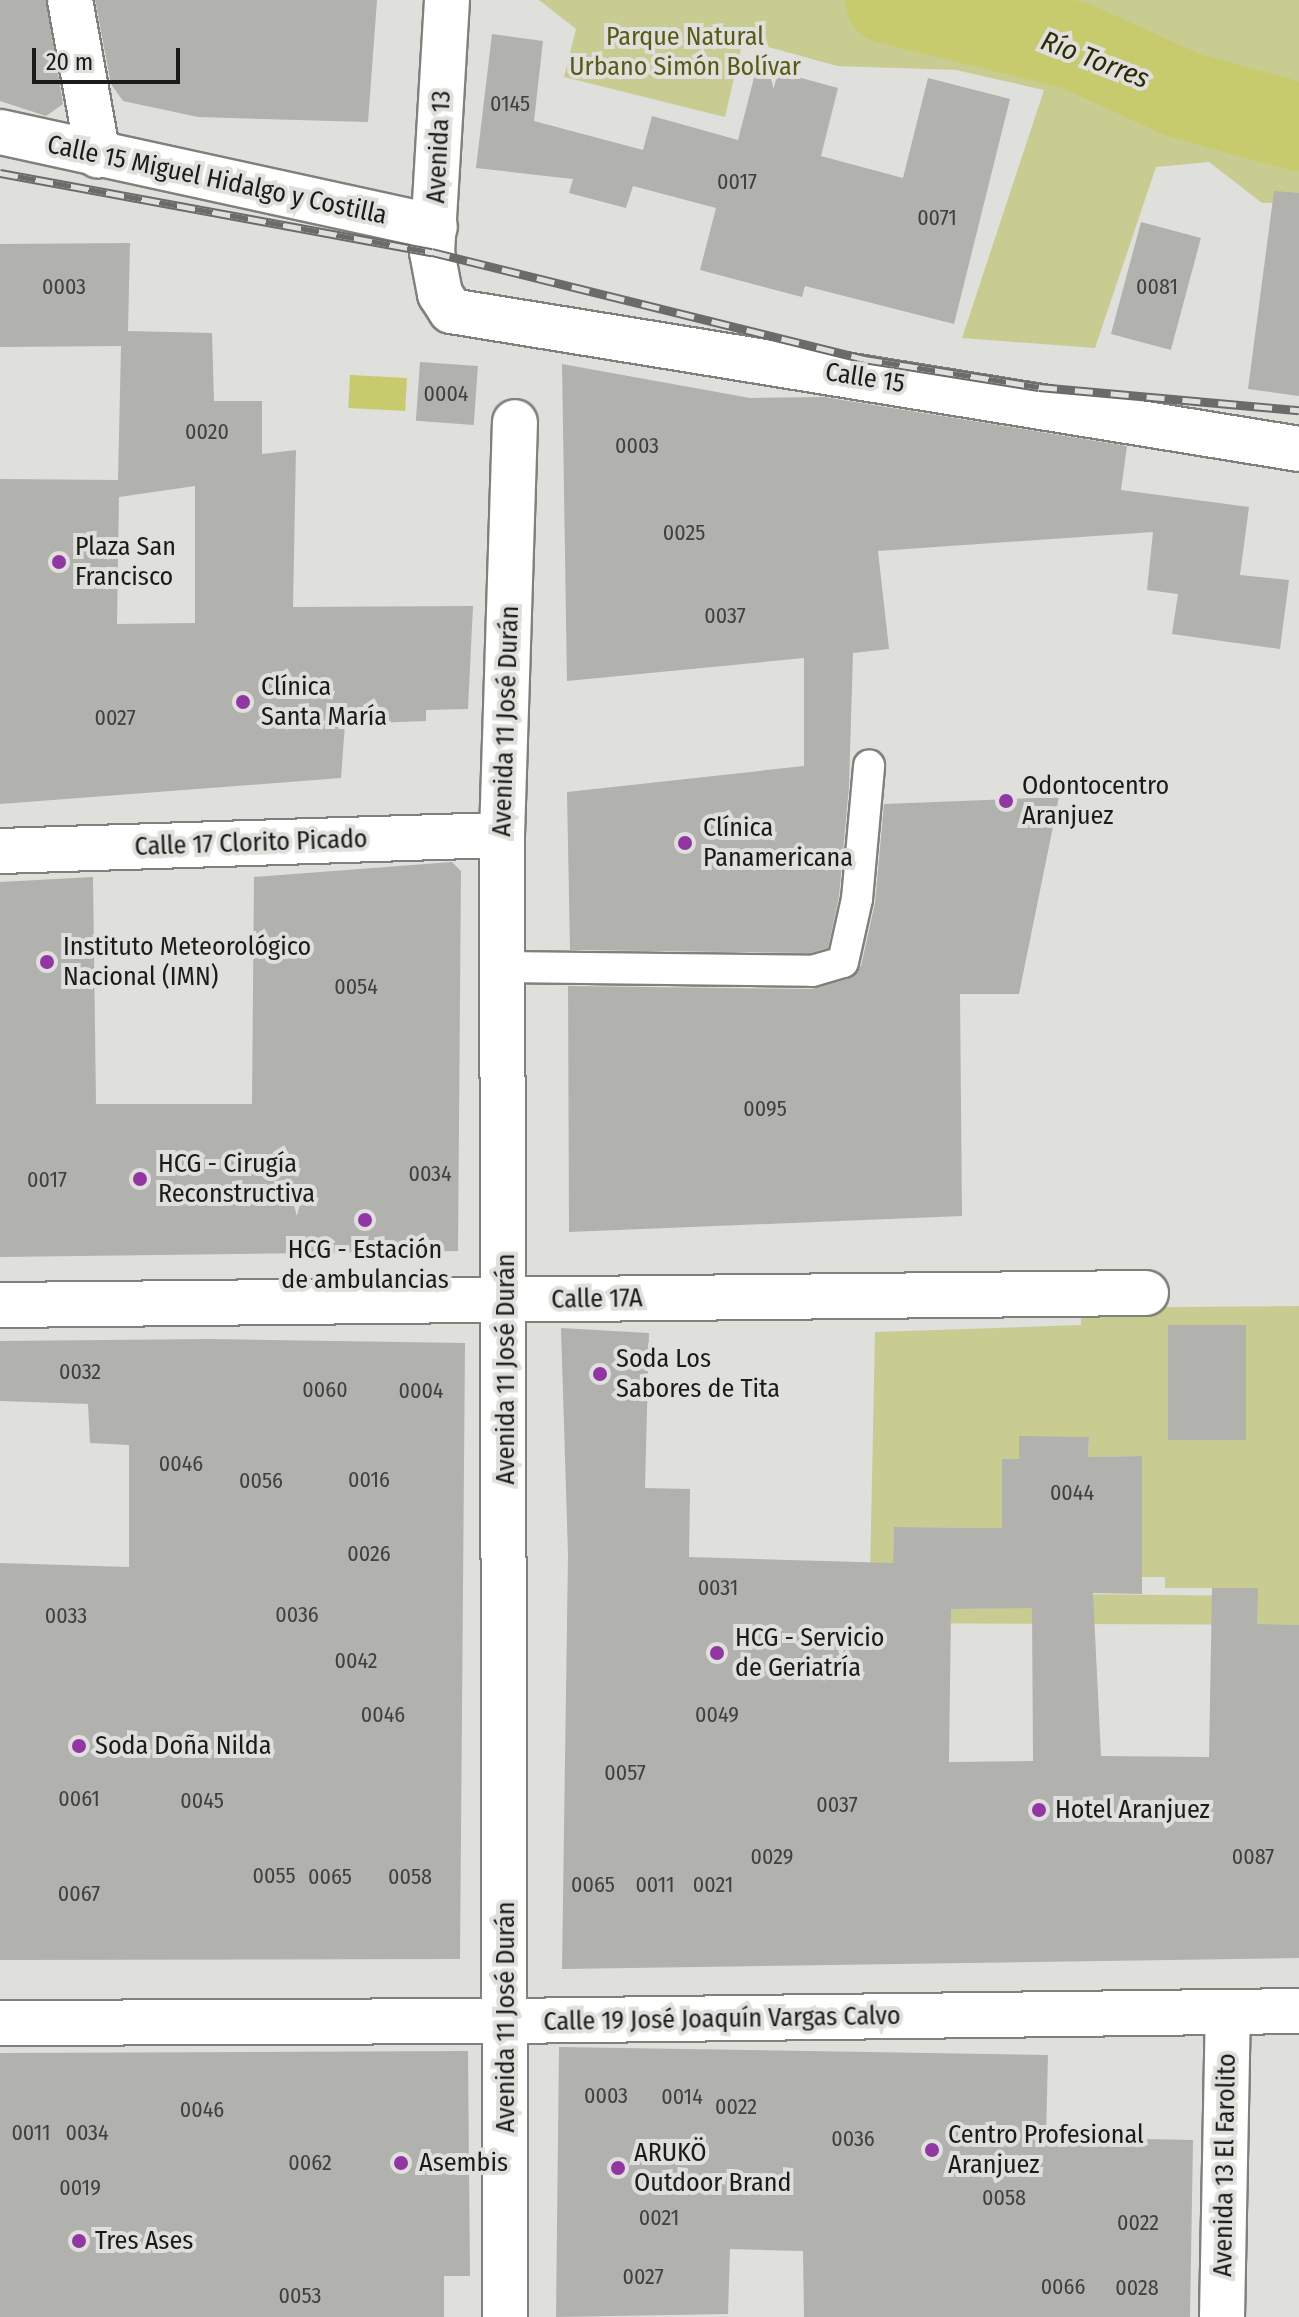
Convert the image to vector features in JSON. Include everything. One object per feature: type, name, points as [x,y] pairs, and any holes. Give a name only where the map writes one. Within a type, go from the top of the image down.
[{"type":"street","points":[[70,0],[98,155]]},
{"type":"street","name":"Avenida 13","points":[[440,294],[432,252],[447,0]]},
{"type":"street","name":"Calle 15 Miguel Hidalgo y Costilla","points":[[0,132],[435,227]]},
{"type":"street","name":"Calle 15","points":[[440,294],[451,311],[468,317],[514,320],[1299,449]]},
{"type":"street","name":"Avenida 11 José Durán","points":[[505,2317],[506,1300],[502,835],[515,422]]},
{"type":"street","name":"Calle 17 Clorito Picado","points":[[0,851],[502,835]]},
{"type":"street","name":"Calle 17A","points":[[0,1305],[1146,1293]]},
{"type":"street","name":"Calle 19 José Joaquín Vargas Calvo","points":[[0,2023],[507,2021],[1299,2011]]},
{"type":"street","name":"Avenida 13 El Farolito","points":[[1222,2317],[1228,2013]]},
{"type":"lane","points":[[503,967],[812,971],[843,962],[857,899],[869,766]]},
{"type":"green space","name":"Parque Natural Urbano Simón Bolívar","points":[[539,0],[1299,0],[1299,202],[1262,203],[1209,162],[1156,167],[1095,348],[962,338],[1044,90],[956,70],[837,66],[743,40],[725,117],[564,77],[576,29]]},
{"type":"green space","points":[[1299,1306],[1299,1625],[869,1623],[875,1332],[1081,1325],[1081,1308]],"holes":[[[1089,1437],[1088,1457],[1142,1456],[1142,1577],[1165,1577],[1165,1588],[1257,1588],[1257,1596],[1069,1594],[1011,1560],[1009,1608],[907,1610],[893,1573],[894,1527],[1002,1528],[1002,1459],[1019,1459]]]},
{"type":"shaded area","points":[[350,375],[407,378],[405,411],[348,408]]},
{"type":"building","points":[[0,0],[46,0],[63,104],[46,116],[0,101]]},
{"type":"building","points":[[95,0],[377,0],[368,122],[198,117],[123,101],[111,84]]},
{"type":"building","points":[[492,34],[543,41],[534,121],[643,150],[652,116],[738,140],[757,66],[838,88],[821,156],[903,178],[928,78],[1010,99],[954,324],[805,286],[802,297],[700,270],[716,208],[633,186],[626,208],[569,193],[573,179],[476,168]]},
{"type":"building","points":[[1274,191],[1299,193],[1299,396],[1248,389]]},
{"type":"building","points":[[1141,222],[1201,238],[1171,350],[1111,334]]},
{"type":"building","points":[[130,243],[128,331],[212,333],[214,401],[262,401],[262,454],[296,450],[293,607],[473,606],[468,709],[426,710],[426,721],[345,724],[341,778],[0,804],[0,479],[118,480],[121,346],[0,347],[0,244]],"holes":[[[195,486],[195,623],[117,624],[119,497]]]},
{"type":"building","points":[[420,362],[478,366],[474,425],[416,421]]},
{"type":"building","points":[[562,364],[750,398],[824,397],[1127,446],[1121,490],[1249,507],[1240,575],[1289,580],[1280,649],[1172,634],[1178,594],[1147,590],[1153,532],[878,551],[889,649],[853,653],[849,786],[839,896],[828,948],[810,953],[570,950],[567,792],[804,766],[804,658],[567,681]]},
{"type":"building","points":[[1059,797],[1019,994],[960,994],[962,1216],[569,1232],[568,986],[812,989],[848,979],[861,966],[875,903],[884,804]]},
{"type":"building","points":[[452,862],[461,871],[458,1251],[0,1257],[0,882],[93,877],[96,1104],[252,1104],[254,877]]},
{"type":"building","points":[[1168,1325],[1246,1325],[1246,1440],[1168,1440]]},
{"type":"building","points":[[561,1328],[649,1333],[645,1488],[690,1489],[689,1557],[893,1563],[894,1527],[1002,1528],[1002,1459],[1019,1459],[1019,1436],[1089,1437],[1088,1457],[1142,1456],[1142,1594],[1093,1593],[1101,1756],[1209,1757],[1212,1588],[1258,1588],[1257,1624],[1299,1625],[1299,1958],[562,1969],[568,1554]],"holes":[[[1032,1608],[1033,1761],[949,1762],[951,1609]]]},
{"type":"building","points":[[210,1339],[465,1343],[460,1959],[0,1960],[0,1563],[129,1567],[129,1445],[90,1443],[88,1404],[0,1401],[0,1341]]},
{"type":"building","points":[[559,2047],[1048,2055],[1046,2137],[1193,2140],[1190,2317],[804,2317],[803,2251],[730,2249],[728,2314],[556,2317]]},
{"type":"building","points":[[468,2051],[470,2276],[444,2276],[444,2317],[0,2317],[0,2053]]},
{"type":"waterway","name":"Río Torres","points":[[889,0],[1076,46],[1183,95],[1299,127]]},
{"type":"railway","points":[[0,173],[432,252],[864,359],[1039,387],[1299,410]]},
{"type":"place","name":"Plaza San Francisco","points":[[59,562]]},
{"type":"place","name":"Clínica Santa María","points":[[243,702]]},
{"type":"place","name":"Odontocentro Aranjuez","points":[[1006,801]]},
{"type":"place","name":"Clínica Panamericana","points":[[685,843]]},
{"type":"place","name":"Instituto Meteorológico Nacional (IMN)","points":[[47,962]]},
{"type":"place","name":"HCG - Cirugía Reconstructiva","points":[[140,1179]]},
{"type":"place","name":"HCG - Estación de ambulancias","points":[[365,1220]]},
{"type":"place","name":"Soda Los Sabores de Tita","points":[[600,1374]]},
{"type":"place","name":"HCG - Servicio de Geriatría","points":[[717,1653]]},
{"type":"place","name":"Soda Doña Nilda","points":[[79,1746]]},
{"type":"place","name":"Hotel Aranjuez","points":[[1039,1810]]},
{"type":"place","name":"Centro Profesional Aranjuez","points":[[932,2150]]},
{"type":"place","name":"Asembis","points":[[401,2163]]},
{"type":"place","name":"ARUKÖ Outdoor Brand","points":[[618,2168]]},
{"type":"place","name":"Tres Ases","points":[[79,2241]]}]
